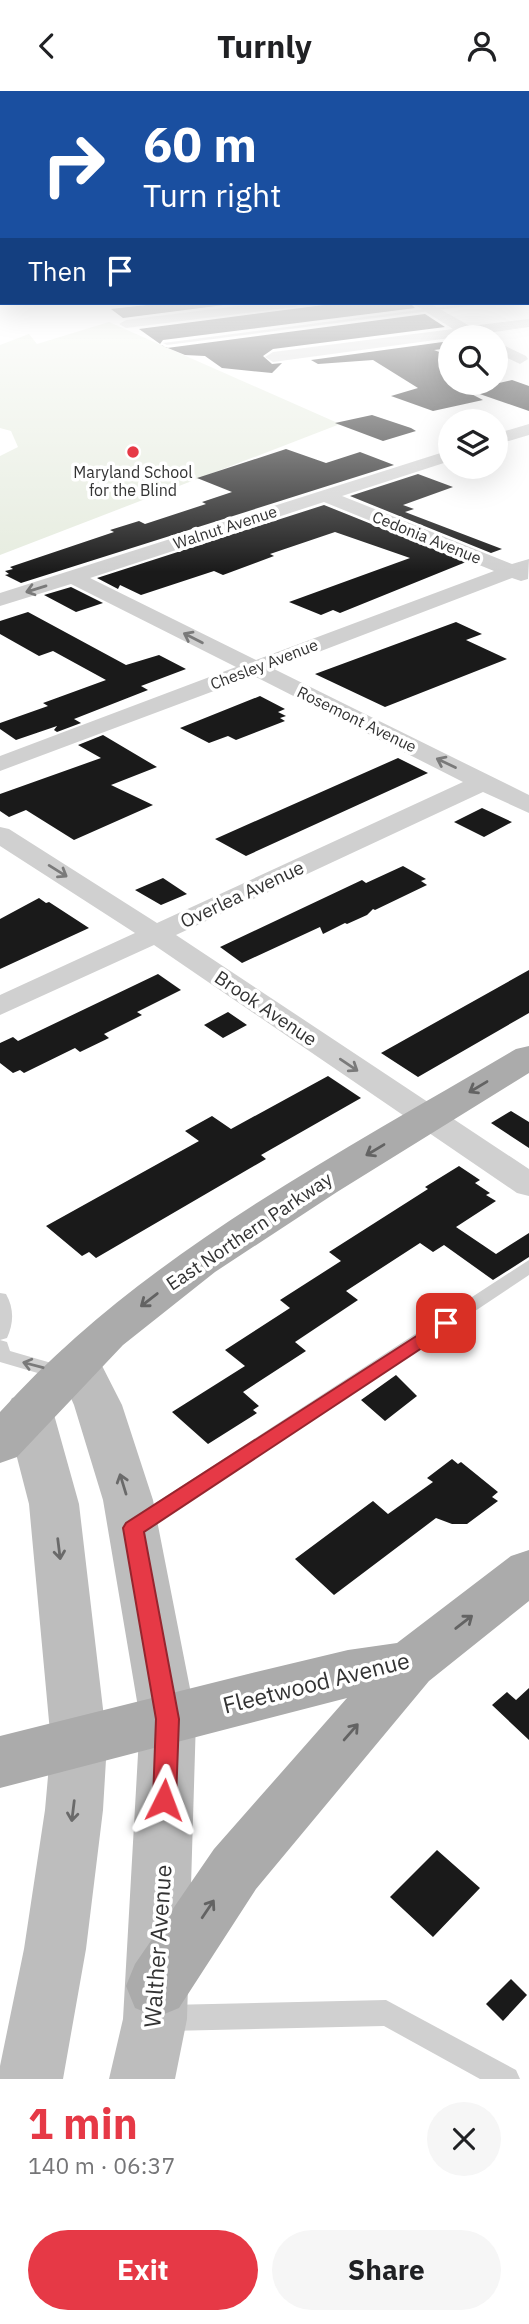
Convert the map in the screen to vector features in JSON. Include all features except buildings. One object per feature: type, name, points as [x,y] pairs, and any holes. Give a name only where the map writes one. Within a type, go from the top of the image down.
[{"type":"main road","name":"East Northern Parkway","points":[[14,1428],[107,1333],[200,1261],[529,1057]]},
{"type":"main road","name":"Walther Avenue","points":[[72,1368],[99,1405],[128,1500],[168,1719],[156,2003],[142,2079]]},
{"type":"main road","points":[[14,1428],[45,1463],[54,1504],[79,1743],[74,1810],[55,1949],[26,2058]]},
{"type":"main road","name":"Fleetwood Avenue","points":[[79,1743],[348,1674],[410,1664],[529,1571]]},
{"type":"main road","points":[[156,2003],[235,1869],[410,1664]]},
{"type":"main road","points":[[0,1762],[79,1743]]},
{"type":"street","points":[[508,436],[529,429]]},
{"type":"street","name":"Walnut Avenue","points":[[0,600],[438,459]]},
{"type":"street","name":"Cedonia Avenue","points":[[324,495],[523,572]]},
{"type":"street","name":"Chesley Avenue","points":[[0,764],[254,668],[523,572]]},
{"type":"street","name":"Rosemont Avenue","points":[[72,577],[526,801]]},
{"type":"street","name":"Overlea Avenue","points":[[0,1006],[483,782]]},
{"type":"street","name":"Brook Avenue","points":[[0,835],[156,934],[529,1185]]},
{"type":"lane","points":[[133,1528],[529,1266]]},
{"type":"lane","points":[[0,1299],[4,1307],[0,1333]]},
{"type":"lane","points":[[0,1347],[1,1355],[72,1368]]},
{"type":"lane","points":[[156,2003],[386,2013],[507,2079]]},
{"type":"shaded area","name":"Maryland School for the Blind","points":[[0,387],[256,387],[340,424],[0,555],[0,456],[18,447],[11,431],[0,428]]},
{"type":"place","name":"Maryland School for the Blind","points":[[133,452]]},
{"type":"route","points":[[164,1800],[168,1719],[133,1528],[446,1323]]}]
